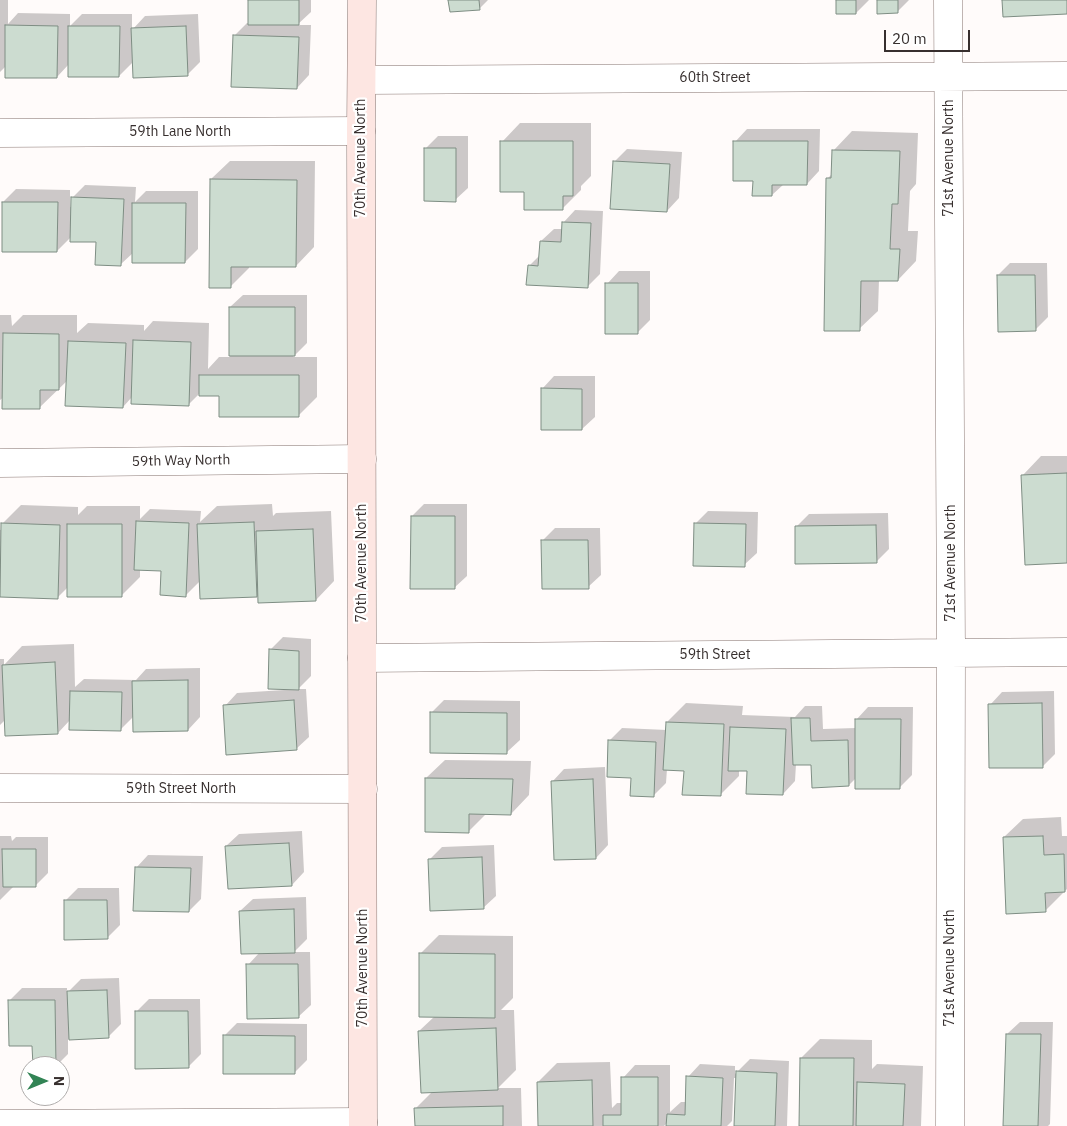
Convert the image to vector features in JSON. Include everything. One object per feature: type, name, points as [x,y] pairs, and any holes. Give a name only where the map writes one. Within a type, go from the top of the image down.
[{"type":"street","name":"70th Avenue North","points":[[362,0],[363,1124]]},
{"type":"street","name":"71st Avenue North","points":[[948,0],[951,653],[950,1126]]},
{"type":"street","name":"60th Street","points":[[362,80],[1067,76]]},
{"type":"street","name":"59th Lane North","points":[[0,133],[361,131]]},
{"type":"street","name":"59th Way North","points":[[0,463],[362,460]]},
{"type":"street","name":"59th Street","points":[[362,658],[1067,652]]},
{"type":"street","name":"59th Street North","points":[[0,788],[363,789]]},
{"type":"street","points":[[0,1124],[363,1124]]},
{"type":"building","points":[[248,0],[299,0],[299,25],[248,25]]},
{"type":"building","points":[[448,0],[479,0],[480,10],[450,12]]},
{"type":"building","points":[[836,0],[856,0],[856,14],[836,14]]},
{"type":"building","points":[[877,0],[898,0],[898,13],[877,14]]},
{"type":"building","points":[[1002,0],[1067,0],[1067,14],[1003,17]]},
{"type":"building","points":[[5,25],[58,26],[57,78],[5,78]]},
{"type":"building","points":[[68,26],[120,26],[119,77],[68,77]]},
{"type":"building","points":[[186,26],[188,76],[133,78],[131,28]]},
{"type":"building","points":[[233,35],[299,37],[297,89],[231,87]]},
{"type":"building","points":[[500,141],[573,141],[573,196],[563,196],[563,210],[524,210],[524,192],[500,192]]},
{"type":"building","points":[[733,141],[808,141],[807,185],[772,185],[772,196],[752,196],[753,181],[733,181]]},
{"type":"building","points":[[424,148],[456,148],[456,202],[424,201]]},
{"type":"building","points":[[832,150],[900,151],[898,204],[892,204],[890,249],[900,249],[898,281],[861,281],[860,331],[824,331],[826,178],[831,178]]},
{"type":"building","points":[[613,161],[670,164],[667,212],[610,209]]},
{"type":"building","points":[[210,179],[297,180],[296,267],[231,267],[231,288],[209,288]]},
{"type":"building","points":[[71,197],[124,199],[121,266],[95,265],[96,242],[70,242]]},
{"type":"building","points":[[2,202],[58,202],[57,252],[2,252]]},
{"type":"building","points":[[132,203],[186,203],[185,263],[132,263]]},
{"type":"building","points":[[562,222],[591,223],[588,288],[526,285],[528,265],[538,266],[540,241],[561,242]]},
{"type":"building","points":[[997,275],[1035,275],[1036,331],[998,332]]},
{"type":"building","points":[[605,283],[638,283],[638,334],[605,334]]},
{"type":"building","points":[[229,307],[295,307],[295,356],[229,356]]},
{"type":"building","points":[[3,333],[59,334],[59,390],[40,390],[40,409],[2,409]]},
{"type":"building","points":[[133,340],[191,342],[189,406],[131,404]]},
{"type":"building","points":[[68,341],[126,343],[123,408],[65,406]]},
{"type":"building","points":[[199,375],[299,375],[299,417],[219,417],[219,396],[199,396]]},
{"type":"building","points":[[541,388],[582,389],[582,430],[541,430]]},
{"type":"building","points":[[1067,473],[1067,563],[1025,565],[1021,475]]},
{"type":"building","points":[[411,516],[455,516],[455,589],[410,589]]},
{"type":"building","points":[[136,521],[189,523],[186,597],[160,595],[161,571],[134,570]]},
{"type":"building","points":[[254,522],[257,597],[200,599],[197,524]]},
{"type":"building","points":[[1,523],[60,525],[58,599],[0,597]]},
{"type":"building","points":[[694,523],[746,524],[745,567],[693,566]]},
{"type":"building","points":[[67,524],[122,524],[122,597],[67,597]]},
{"type":"building","points":[[876,525],[877,563],[795,564],[795,526]]},
{"type":"building","points":[[313,529],[316,601],[258,603],[256,531]]},
{"type":"building","points":[[541,540],[588,540],[589,589],[542,589]]},
{"type":"building","points":[[269,649],[299,651],[299,690],[268,689]]},
{"type":"building","points":[[55,662],[58,734],[5,736],[2,665]]},
{"type":"building","points":[[188,680],[188,731],[133,732],[132,681]]},
{"type":"building","points":[[70,691],[122,692],[121,731],[69,730]]},
{"type":"building","points":[[294,700],[297,750],[226,755],[223,705]]},
{"type":"building","points":[[1042,703],[1043,768],[989,768],[988,704]]},
{"type":"building","points":[[430,712],[507,713],[507,754],[430,753]]},
{"type":"building","points":[[791,718],[810,718],[811,741],[848,740],[849,786],[812,788],[811,765],[793,765]]},
{"type":"building","points":[[855,719],[901,719],[900,789],[855,789]]},
{"type":"building","points":[[666,722],[724,724],[721,796],[682,795],[684,771],[663,770]]},
{"type":"building","points":[[730,727],[786,729],[783,795],[746,794],[747,771],[728,771]]},
{"type":"building","points":[[608,740],[656,742],[654,797],[630,796],[631,778],[607,777]]},
{"type":"building","points":[[425,778],[513,779],[511,815],[469,814],[469,833],[425,832]]},
{"type":"building","points":[[593,779],[596,859],[554,860],[551,781]]},
{"type":"building","points":[[1043,836],[1044,855],[1064,854],[1065,892],[1045,893],[1046,912],[1006,914],[1003,837]]},
{"type":"building","points":[[289,843],[292,886],[228,889],[225,846]]},
{"type":"building","points":[[2,849],[36,849],[36,887],[3,887]]},
{"type":"building","points":[[482,857],[484,909],[430,911],[428,859]]},
{"type":"building","points":[[135,867],[191,868],[189,912],[133,911]]},
{"type":"building","points":[[64,900],[107,900],[108,939],[64,940]]},
{"type":"building","points":[[294,909],[295,953],[241,954],[239,911]]},
{"type":"building","points":[[419,953],[495,954],[495,1018],[419,1017]]},
{"type":"building","points":[[246,964],[298,964],[299,1018],[247,1019]]},
{"type":"building","points":[[107,990],[109,1038],[69,1040],[67,991]]},
{"type":"building","points":[[8,1000],[55,1000],[56,1056],[32,1056],[32,1046],[9,1046]]},
{"type":"building","points":[[135,1011],[188,1011],[189,1068],[135,1069]]},
{"type":"building","points":[[496,1028],[498,1090],[421,1093],[418,1031]]},
{"type":"building","points":[[1006,1034],[1041,1034],[1038,1126],[1003,1126]]},
{"type":"building","points":[[223,1035],[295,1036],[295,1074],[223,1074]]},
{"type":"building","points":[[800,1058],[854,1058],[853,1126],[799,1126]]},
{"type":"building","points":[[736,1071],[777,1073],[775,1126],[734,1126]]},
{"type":"building","points":[[686,1076],[723,1078],[721,1126],[666,1126],[667,1114],[685,1115]]},
{"type":"building","points":[[621,1077],[658,1077],[658,1126],[603,1126],[603,1115],[621,1115]]},
{"type":"building","points":[[592,1080],[593,1126],[538,1126],[537,1082]]},
{"type":"building","points":[[857,1082],[905,1084],[903,1126],[856,1126]]},
{"type":"building","points":[[503,1106],[503,1126],[415,1126],[414,1108]]}]
